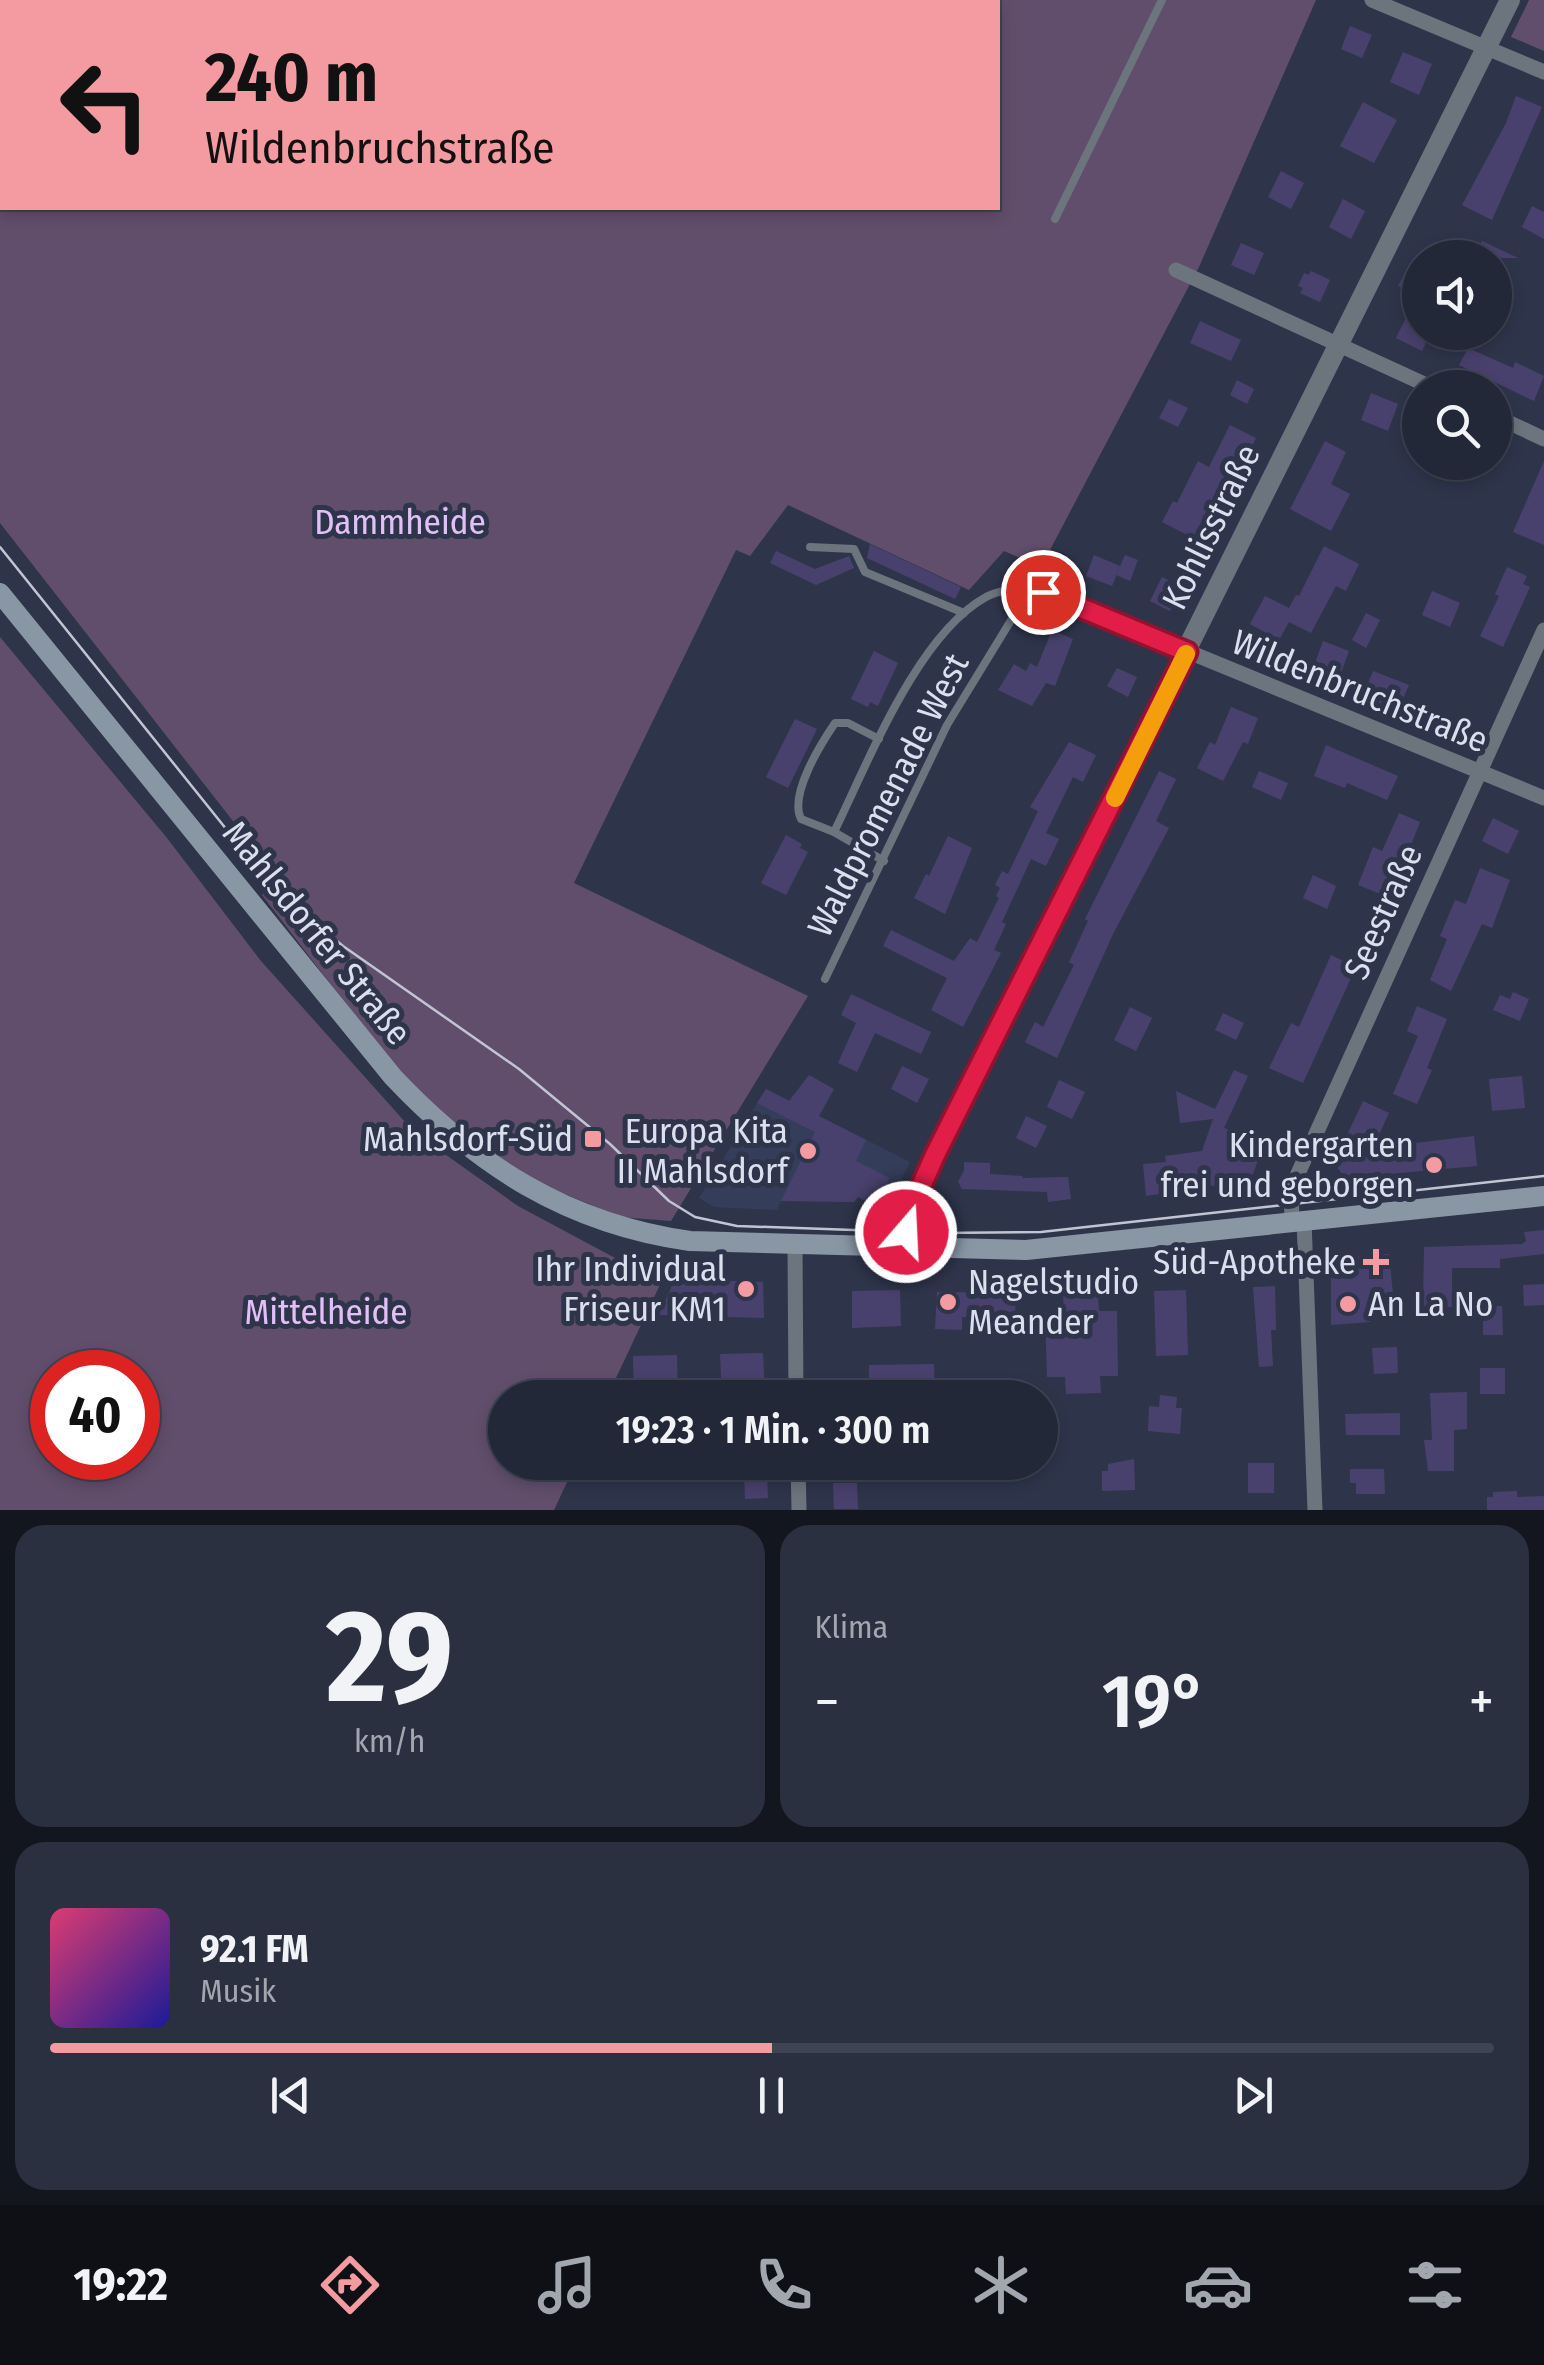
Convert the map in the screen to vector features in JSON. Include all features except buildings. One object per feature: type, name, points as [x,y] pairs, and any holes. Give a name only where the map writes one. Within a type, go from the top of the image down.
[{"type":"main road","name":"Mahlsdorfer Straße","points":[[0,594],[350,1026],[422,1108],[456,1138],[526,1188],[574,1212],[646,1235],[690,1241],[1026,1250],[1544,1196]]},
{"type":"street","points":[[1372,0],[1544,72]]},
{"type":"street","name":"Kohlisstraße","points":[[904,1248],[907,1220],[935,1155],[1510,0]]},
{"type":"street","points":[[1176,270],[1402,374]]},
{"type":"street","points":[[1512,424],[1544,439]]},
{"type":"street","name":"Wildenbruchstraße","points":[[1037,589],[1544,798]]},
{"type":"street","name":"Seestraße","points":[[1315,1510],[1298,1222],[1291,1189],[1544,630]]},
{"type":"street","points":[[795,1244],[796,1380]]},
{"type":"street","points":[[799,1480],[800,1510]]},
{"type":"lane","points":[[1055,219],[1162,0]]},
{"type":"lane","points":[[810,546],[854,548],[865,572],[964,613]]},
{"type":"lane","points":[[834,832],[921,662],[964,613],[989,594],[1037,589]]},
{"type":"lane","name":"Waldpromenade West","points":[[825,979],[948,725],[1037,589]]},
{"type":"lane","points":[[879,740],[848,722],[835,724],[798,793],[796,807],[801,819],[834,832],[884,861]]},
{"type":"shaded area","name":"Europa Kita II Mahlsdorf","points":[[766,1089],[910,1162],[886,1210],[858,1197],[854,1202],[781,1201],[777,1210],[714,1207],[699,1198]]},
{"type":"green space","name":"Dammheide","points":[[1000,0],[1316,0],[1199,267],[1041,567],[1004,551],[969,590],[788,505],[750,556],[736,550],[574,883],[808,996],[671,1221],[619,1217],[530,1179],[444,1117],[401,1076],[262,895],[279,880],[0,523],[0,210],[1000,210]]},
{"type":"green space","points":[[1529,0],[1544,0],[1544,51],[1511,37]]},
{"type":"green space","name":"Mittelheide","points":[[0,637],[167,838],[261,961],[415,1133],[518,1206],[617,1259],[666,1272],[615,1380],[488,1380],[488,1480],[568,1480],[554,1510],[0,1510]]},
{"type":"tram line","points":[[0,547],[247,855],[298,909],[343,946],[519,1069],[610,1144],[669,1201],[695,1217],[737,1226],[938,1233],[1041,1232],[1544,1176]]},
{"type":"slow traffic","points":[[1115,798],[1186,654]]},
{"type":"place","name":"Mahlsdorf-Süd","points":[[593,1139]]},
{"type":"place","name":"Europa Kita II Mahlsdorf","points":[[808,1151]]},
{"type":"place","name":"Kindergarten frei und geborgen","points":[[1434,1165]]},
{"type":"place","name":"Süd-Apotheke","points":[[1376,1262]]},
{"type":"place","name":"Ihr Individual Friseur KM1","points":[[746,1289]]},
{"type":"place","name":"Nagelstudio Meander","points":[[948,1302]]},
{"type":"place","name":"An La No","points":[[1348,1304]]},
{"type":"route","points":[[906,1232],[910,1211],[935,1155],[1187,652],[1043,592]]}]
